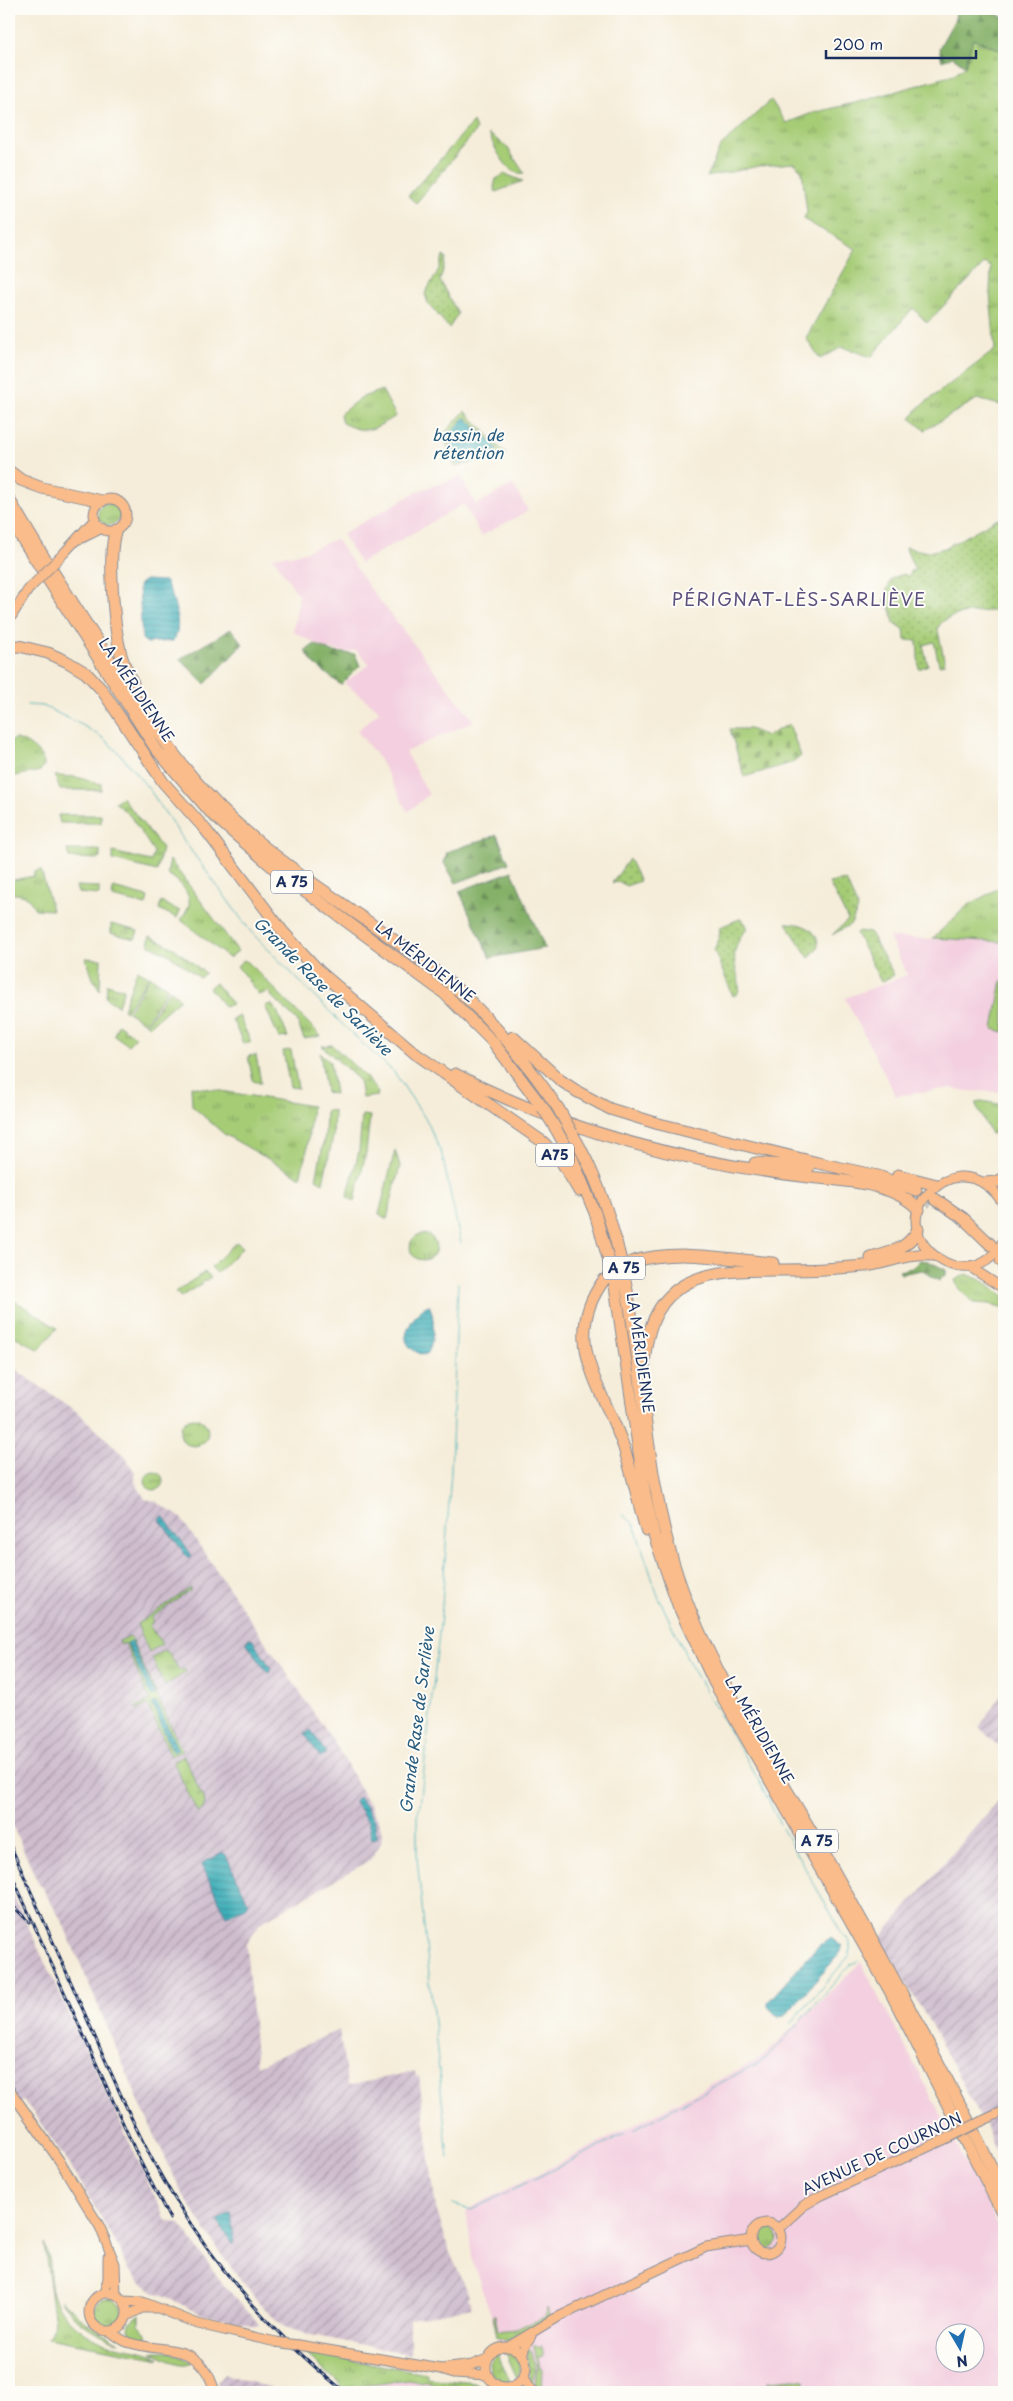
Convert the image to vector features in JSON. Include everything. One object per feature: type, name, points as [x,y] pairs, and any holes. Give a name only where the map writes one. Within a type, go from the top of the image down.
[{"type":"highway","points":[[9,471],[21,480],[42,488],[102,501]]},
{"type":"highway","name":"LA MÉRIDIENNE","points":[[9,499],[152,723],[192,777],[245,831],[280,860],[448,982],[481,1011],[524,1060],[558,1108],[576,1139],[605,1206],[622,1259],[633,1317],[653,1481],[660,1517],[678,1578],[697,1624],[734,1696],[896,1981],[1004,2192]]},
{"type":"highway","name":"LA MÉRIDIENNE","points":[[9,518],[156,748],[212,814],[274,868],[444,993],[493,1042],[544,1108],[561,1136],[585,1186],[604,1241],[614,1279],[622,1320],[645,1494],[666,1574],[687,1628],[710,1674],[890,1991],[938,2082],[1004,2216]]},
{"type":"highway","points":[[116,530],[111,554],[120,651],[126,669],[152,723]]},
{"type":"highway","points":[[75,624],[82,645],[106,686],[147,751],[184,804],[283,932],[339,990],[384,1028],[455,1074],[505,1099],[578,1126],[664,1150],[750,1169],[860,1184],[898,1194],[919,1210]]},
{"type":"highway","points":[[9,647],[19,646],[48,653],[86,673],[112,704],[163,782],[184,804]]},
{"type":"highway","points":[[481,1011],[508,1032],[560,1080],[594,1101],[631,1116],[878,1176],[915,1191],[842,1172],[735,1161],[664,1150]]},
{"type":"highway","name":"A75","points":[[384,1028],[416,1054],[543,1142],[561,1161],[574,1181],[604,1241]]},
{"type":"highway","points":[[736,1143],[752,1144],[835,1159],[937,1185]]},
{"type":"highway","points":[[985,1183],[997,1182],[1004,1178]]},
{"type":"highway","points":[[934,1201],[990,1246]]},
{"type":"highway","points":[[631,1262],[656,1256],[696,1255],[787,1264],[835,1264],[874,1257],[895,1250],[910,1242],[918,1228]]},
{"type":"highway","points":[[643,1404],[646,1342],[649,1329],[661,1305],[673,1293],[687,1284],[704,1276],[742,1270],[838,1268],[870,1265],[920,1254],[931,1255]]},
{"type":"highway","points":[[604,1280],[596,1291],[586,1317],[584,1337],[588,1360],[623,1446],[650,1545],[666,1574]]},
{"type":"main road","points":[[76,542],[102,528],[116,530],[126,518],[122,504],[112,499],[102,501],[95,509],[95,519],[102,528]]},
{"type":"main road","points":[[9,609],[76,542],[95,519]]},
{"type":"main road","points":[[9,620],[28,590]]},
{"type":"main road","points":[[1004,1205],[996,1192],[985,1183],[973,1178],[954,1178],[937,1185],[926,1196],[919,1210],[918,1228],[923,1244],[931,1255],[953,1266],[970,1266],[987,1260],[1001,1246],[1004,1239]]},
{"type":"main road","points":[[970,1266],[1004,1289]]},
{"type":"main road","points":[[9,2089],[59,2160],[93,2214],[115,2264],[116,2294]]},
{"type":"main road","name":"AVENUE DE COURNON","points":[[778,2229],[803,2206],[820,2196],[1004,2111]]},
{"type":"main road","points":[[762,2224],[768,2224],[778,2229],[780,2243],[771,2252],[758,2251],[751,2240],[753,2230],[762,2224]]},
{"type":"main road","points":[[104,2293],[109,2264],[106,2240]]},
{"type":"main road","points":[[441,2369],[472,2365],[487,2360],[493,2352],[554,2319],[706,2247],[751,2240]]},
{"type":"main road","points":[[522,2356],[529,2338],[539,2329],[720,2245]]},
{"type":"main road","points":[[215,2392],[204,2369],[192,2357],[174,2349],[130,2342],[110,2331],[97,2328],[89,2317],[90,2304],[94,2298],[104,2293],[116,2294],[124,2301],[143,2302],[208,2327],[276,2342],[441,2369],[454,2373],[488,2375]]},
{"type":"main road","points":[[124,2301],[125,2320],[130,2342]]},
{"type":"main road","points":[[110,2331],[142,2308],[160,2309]]},
{"type":"main road","points":[[487,2360],[488,2375],[497,2385],[512,2390],[523,2378],[526,2366],[518,2350],[505,2347]]},
{"type":"main road","points":[[523,2378],[528,2387],[536,2392]]},
{"type":"shaded area","points":[[461,477],[476,505],[513,484],[528,511],[481,536],[464,504],[360,563],[342,534],[420,490]]},
{"type":"shaded area","points":[[336,539],[370,588],[474,721],[405,752],[429,794],[408,812],[380,760],[357,731],[380,711],[344,683],[370,664],[356,650],[348,652],[327,649],[293,632],[299,596],[273,557],[302,553]]},
{"type":"shaded area","points":[[889,937],[1004,942],[1004,1092],[967,1091],[950,1088],[896,1096],[845,998],[907,975]]},
{"type":"shaded area","points":[[9,1365],[77,1412],[125,1456],[135,1473],[135,1482],[145,1499],[155,1501],[180,1517],[338,1748],[380,1825],[382,1833],[381,1843],[370,1860],[260,1923],[246,1945],[257,2066],[339,2030],[348,2086],[415,2071],[416,2077],[419,2076],[436,2208],[450,2253],[470,2296],[468,2297],[472,2307],[410,2319],[410,2354],[306,2334],[285,2327],[263,2308],[220,2253],[182,2193],[140,2104],[62,1921],[36,1878],[9,1818]]},
{"type":"shaded area","points":[[1004,1691],[1004,1752],[979,1727]]},
{"type":"shaded area","points":[[1004,1794],[1004,2170],[988,2132],[932,2026],[879,1939]]},
{"type":"shaded area","points":[[9,1886],[166,2220],[180,2224],[223,2284],[259,2324],[257,2326],[204,2315],[155,2292],[141,2282],[127,2269],[121,2252],[70,2165],[24,2100],[9,2111]]},
{"type":"shaded area","points":[[861,1962],[1004,2236],[1004,2392],[530,2392],[525,2374],[528,2357],[521,2346],[509,2338],[504,2347],[502,2347],[473,2263],[466,2210],[634,2125],[763,2056]]},
{"type":"shaded area","points":[[224,2374],[281,2391],[220,2392],[217,2382]]},
{"type":"shaded area","points":[[409,2380],[422,2383],[425,2381],[449,2383],[476,2392],[349,2392],[344,2389]]},
{"type":"green space","points":[[956,9],[988,9],[1004,18],[1004,51],[973,39],[965,66],[953,57],[942,61],[939,48],[955,19]]},
{"type":"green space","points":[[972,39],[1004,51],[1004,402],[1000,405],[977,399],[925,430],[911,419],[918,408],[995,350],[990,293],[991,267],[985,263],[927,323],[913,308],[871,357],[842,347],[820,359],[806,338],[856,249],[803,219],[807,213],[802,171],[794,163],[759,166],[707,177],[720,147],[771,100],[786,123],[815,112],[859,102],[953,75],[965,66]]},
{"type":"green space","points":[[473,122],[476,129],[475,132],[416,203],[408,196]]},
{"type":"green space","points":[[489,134],[507,147],[524,173],[518,173],[507,166],[494,146]]},
{"type":"green space","points":[[505,174],[523,181],[496,192],[494,187],[496,179]]},
{"type":"green space","points":[[443,256],[446,258],[440,281],[458,314],[449,328],[428,303],[425,294],[439,269]]},
{"type":"green space","points":[[382,390],[396,416],[375,428],[364,430],[342,423],[340,414],[360,398]]},
{"type":"green space","name":"bassin de rétention","points":[[465,411],[506,454],[455,467],[443,435]]},
{"type":"green space","points":[[109,503],[117,506],[120,514],[117,522],[109,525],[101,522],[98,514],[101,506]]},
{"type":"green space","points":[[1004,519],[1004,610],[956,615],[941,623],[938,630],[945,664],[939,665],[934,642],[923,645],[928,665],[919,669],[917,641],[905,640],[904,629],[894,623],[890,606],[885,607],[883,600],[887,598],[887,590],[892,578],[904,574],[908,576],[910,571],[915,570],[905,547],[928,552],[945,548],[995,520]]},
{"type":"green space","points":[[231,629],[243,644],[205,684],[180,659]]},
{"type":"green space","points":[[315,644],[332,652],[355,654],[360,666],[341,685],[314,664],[305,651]]},
{"type":"green space","points":[[789,724],[801,756],[794,762],[744,777],[730,729],[750,729],[767,736]]},
{"type":"green space","points":[[15,739],[24,742],[38,752],[44,765],[40,771],[9,777],[9,742]]},
{"type":"green space","points":[[55,776],[76,777],[101,784],[101,790],[60,790]]},
{"type":"green space","points":[[122,797],[162,848],[157,871],[113,860],[113,852],[151,861],[154,852],[131,817],[115,802]]},
{"type":"green space","points":[[58,815],[101,815],[101,823],[60,823]]},
{"type":"green space","points":[[497,835],[509,863],[456,883],[444,863],[447,852]]},
{"type":"green space","points":[[67,850],[100,850],[100,859],[69,858]]},
{"type":"green space","points":[[629,859],[640,881],[626,886],[620,882],[612,883]]},
{"type":"green space","points":[[170,860],[238,951],[229,958],[181,920],[188,909],[189,900],[182,886],[167,874]]},
{"type":"green space","points":[[41,870],[52,910],[35,909],[28,897],[9,894],[9,881],[34,876],[34,872]]},
{"type":"green space","points":[[512,871],[545,948],[490,958],[459,891]]},
{"type":"green space","points":[[846,880],[858,909],[851,924],[832,935],[848,920],[829,883]]},
{"type":"green space","points":[[1004,885],[1004,942],[933,938],[967,906]]},
{"type":"green space","points":[[76,886],[99,887],[99,895],[78,893]]},
{"type":"green space","points":[[113,888],[148,897],[146,905],[112,897]]},
{"type":"green space","points":[[161,902],[180,911],[177,918],[159,909]]},
{"type":"green space","points":[[742,918],[747,929],[735,950],[739,989],[737,994],[733,996],[714,950],[719,939],[720,927]]},
{"type":"green space","points":[[786,923],[798,924],[813,931],[818,941],[818,947],[809,958]]},
{"type":"green space","points":[[111,924],[138,931],[135,939],[111,933]]},
{"type":"green space","points":[[859,931],[870,933],[894,975],[881,982],[856,933]]},
{"type":"green space","points":[[150,936],[174,948],[205,973],[200,978],[170,955],[148,944]]},
{"type":"green space","points":[[86,958],[101,959],[100,990],[93,979]]},
{"type":"green space","points":[[244,960],[321,1036],[304,1039],[297,1021],[272,997],[269,991],[259,995],[237,966]]},
{"type":"green space","points":[[137,970],[149,976],[126,1011],[123,1009]]},
{"type":"green space","points":[[150,976],[168,988],[145,1023],[128,1012]]},
{"type":"green space","points":[[1002,980],[1004,981],[1004,1032],[993,1029]]},
{"type":"green space","points":[[215,983],[232,1004],[225,1007],[209,988]]},
{"type":"green space","points":[[107,984],[124,989],[118,1006],[106,998]]},
{"type":"green space","points":[[170,989],[180,999],[149,1026],[146,1024]]},
{"type":"green space","points":[[271,1004],[277,1011],[288,1037],[279,1038],[265,1006]]},
{"type":"green space","points":[[239,1016],[251,1042],[243,1043],[232,1019]]},
{"type":"green space","points":[[118,1024],[136,1037],[128,1045],[114,1035]]},
{"type":"green space","points":[[332,1045],[365,1076],[378,1093],[377,1096],[362,1098],[359,1080],[322,1046]]},
{"type":"green space","points":[[291,1050],[298,1088],[290,1087],[283,1051]]},
{"type":"green space","points":[[320,1053],[330,1062],[335,1094],[326,1092]]},
{"type":"green space","points":[[256,1055],[261,1083],[253,1081],[248,1056]]},
{"type":"green space","points":[[191,1086],[312,1106],[307,1150],[300,1177],[224,1134],[192,1106]]},
{"type":"green space","points":[[981,1101],[1004,1105],[1004,1123],[993,1134],[991,1134],[976,1105],[976,1102]]},
{"type":"green space","points":[[326,1110],[334,1111],[333,1137],[323,1183],[316,1179],[325,1135]]},
{"type":"green space","points":[[362,1115],[370,1116],[366,1153],[355,1201],[347,1197],[359,1151]]},
{"type":"green space","points":[[395,1150],[400,1166],[387,1219],[379,1214]]},
{"type":"green space","points":[[423,1234],[432,1238],[436,1247],[432,1256],[423,1260],[414,1256],[410,1247],[414,1238]]},
{"type":"green space","points":[[236,1242],[243,1247],[217,1273],[211,1267]]},
{"type":"green space","points":[[920,1260],[928,1261],[946,1270],[946,1274],[939,1281],[922,1270],[901,1274],[899,1271],[912,1268]]},
{"type":"green space","points":[[205,1272],[211,1277],[181,1297],[175,1292]]},
{"type":"green space","points":[[967,1274],[985,1282],[1004,1296],[1004,1308],[990,1304],[974,1303],[959,1289],[955,1280]]},
{"type":"green space","points":[[9,1297],[57,1328],[39,1350],[9,1333]]},
{"type":"green space","points":[[194,1418],[204,1422],[208,1432],[204,1442],[194,1446],[184,1442],[180,1432],[184,1422]]},
{"type":"green space","points":[[154,1472],[160,1475],[163,1481],[160,1487],[154,1490],[148,1487],[145,1481],[148,1475]]},
{"type":"green space","points":[[191,1588],[191,1590],[151,1618],[153,1622],[149,1625],[162,1644],[149,1652],[137,1624]]},
{"type":"green space","points":[[130,1636],[182,1751],[171,1756],[148,1705],[136,1710],[135,1708],[150,1701],[125,1643],[121,1645],[119,1641]]},
{"type":"green space","points":[[166,1650],[180,1671],[184,1669],[186,1672],[165,1686],[152,1658]]},
{"type":"green space","points":[[184,1756],[205,1803],[203,1809],[197,1812],[173,1761]]},
{"type":"green space","points":[[767,2227],[775,2230],[778,2238],[775,2246],[767,2249],[759,2246],[756,2238],[759,2230]]},
{"type":"green space","points":[[44,2244],[47,2251],[50,2282],[54,2296],[62,2312],[76,2326],[93,2337],[111,2345],[147,2352],[161,2359],[48,2338],[55,2322]]},
{"type":"green space","points":[[108,2298],[118,2302],[122,2312],[118,2322],[108,2326],[98,2322],[94,2312],[98,2302]]},
{"type":"green space","points":[[60,2299],[88,2324],[120,2342],[101,2335],[86,2326],[72,2314]]},
{"type":"green space","points":[[547,2308],[550,2318],[507,2341],[497,2337],[493,2315],[495,2315],[498,2331],[515,2329],[545,2317]]},
{"type":"green space","points":[[139,2314],[139,2325],[147,2334],[147,2339],[135,2337],[129,2329],[130,2322]]},
{"type":"green space","points":[[535,2344],[538,2348],[542,2346],[542,2356],[537,2357],[539,2368],[542,2369],[541,2391],[537,2389],[535,2383],[537,2368],[533,2346]]},
{"type":"green space","points":[[527,2347],[530,2349],[535,2369],[532,2383],[529,2384]]},
{"type":"green space","points":[[505,2351],[514,2354],[519,2361],[520,2369],[517,2378]]},
{"type":"green space","points":[[152,2352],[171,2352],[192,2362],[188,2364],[177,2363]]},
{"type":"green space","points":[[304,2352],[427,2373],[427,2378],[474,2383],[492,2391],[477,2392],[450,2384],[447,2387],[425,2381],[422,2383],[409,2380],[344,2388]]},
{"type":"green space","points":[[497,2354],[510,2381],[498,2381],[491,2373],[490,2362]]},
{"type":"green space","points":[[805,2380],[805,2392],[769,2392],[768,2381]]},
{"type":"water","name":"bassin de rétention","points":[[465,417],[496,447],[496,454],[459,464],[455,462],[448,437]]},
{"type":"water","points":[[146,580],[165,581],[168,587],[174,602],[178,628],[173,641],[147,643],[142,639],[139,586]]},
{"type":"water","points":[[429,1305],[433,1316],[433,1336],[428,1353],[424,1355],[411,1348],[407,1343],[406,1336],[417,1314]]},
{"type":"water","points":[[163,1516],[191,1554],[191,1557],[187,1557],[160,1520]]},
{"type":"water","points":[[249,1638],[252,1639],[271,1668],[269,1673],[246,1642]]},
{"type":"water","points":[[131,1641],[155,1695],[151,1696],[127,1643]]},
{"type":"water","points":[[156,1702],[178,1750],[173,1752],[152,1704]]},
{"type":"water","points":[[311,1730],[326,1753],[320,1757],[305,1734]]},
{"type":"water","points":[[359,1797],[374,1820],[377,1837],[372,1839],[368,1822],[354,1801]]},
{"type":"water","points":[[223,1853],[226,1855],[248,1902],[245,1908],[226,1916],[202,1865],[204,1862]]},
{"type":"water","points":[[831,1937],[842,1946],[841,1952],[785,2016],[778,2017],[768,2007],[768,2002],[820,1944],[823,1944]]},
{"type":"water","points":[[231,2212],[234,2245],[217,2221]]},
{"type":"waterway","name":"Grande Rase de Sarliève","points":[[27,705],[43,706],[84,726],[103,738],[119,753],[149,789],[187,845],[251,932],[349,1031],[394,1072],[427,1121],[442,1155],[461,1243]]},
{"type":"waterway","name":"Grande Rase de Sarliève","points":[[448,2158],[417,1858],[417,1816],[420,1806],[442,1606],[451,1471],[458,1283]]},
{"type":"waterway","points":[[623,1515],[634,1524],[658,1596],[690,1664],[759,1781],[780,1824]]},
{"type":"waterway","points":[[782,1828],[837,1924],[838,1930],[844,1936]]},
{"type":"waterway","points":[[790,2024],[850,1955],[850,1943],[846,1937]]},
{"type":"waterway","points":[[633,2130],[767,2058],[851,1964],[858,1961]]},
{"type":"waterway","points":[[453,2204],[471,2210],[625,2134]]},
{"type":"tunnel","points":[[914,1193],[932,1203]]},
{"type":"railway","points":[[9,1842],[141,2138],[170,2191],[207,2247],[248,2300],[319,2371],[345,2392]]},
{"type":"railway","points":[[9,1869],[140,2161],[170,2219]]},
{"type":"railway","points":[[9,1902],[29,1922]]},
{"type":"district","name":"PÉRIGNAT-LÈS-SARLIÈVE","points":[[799,600]]}]
